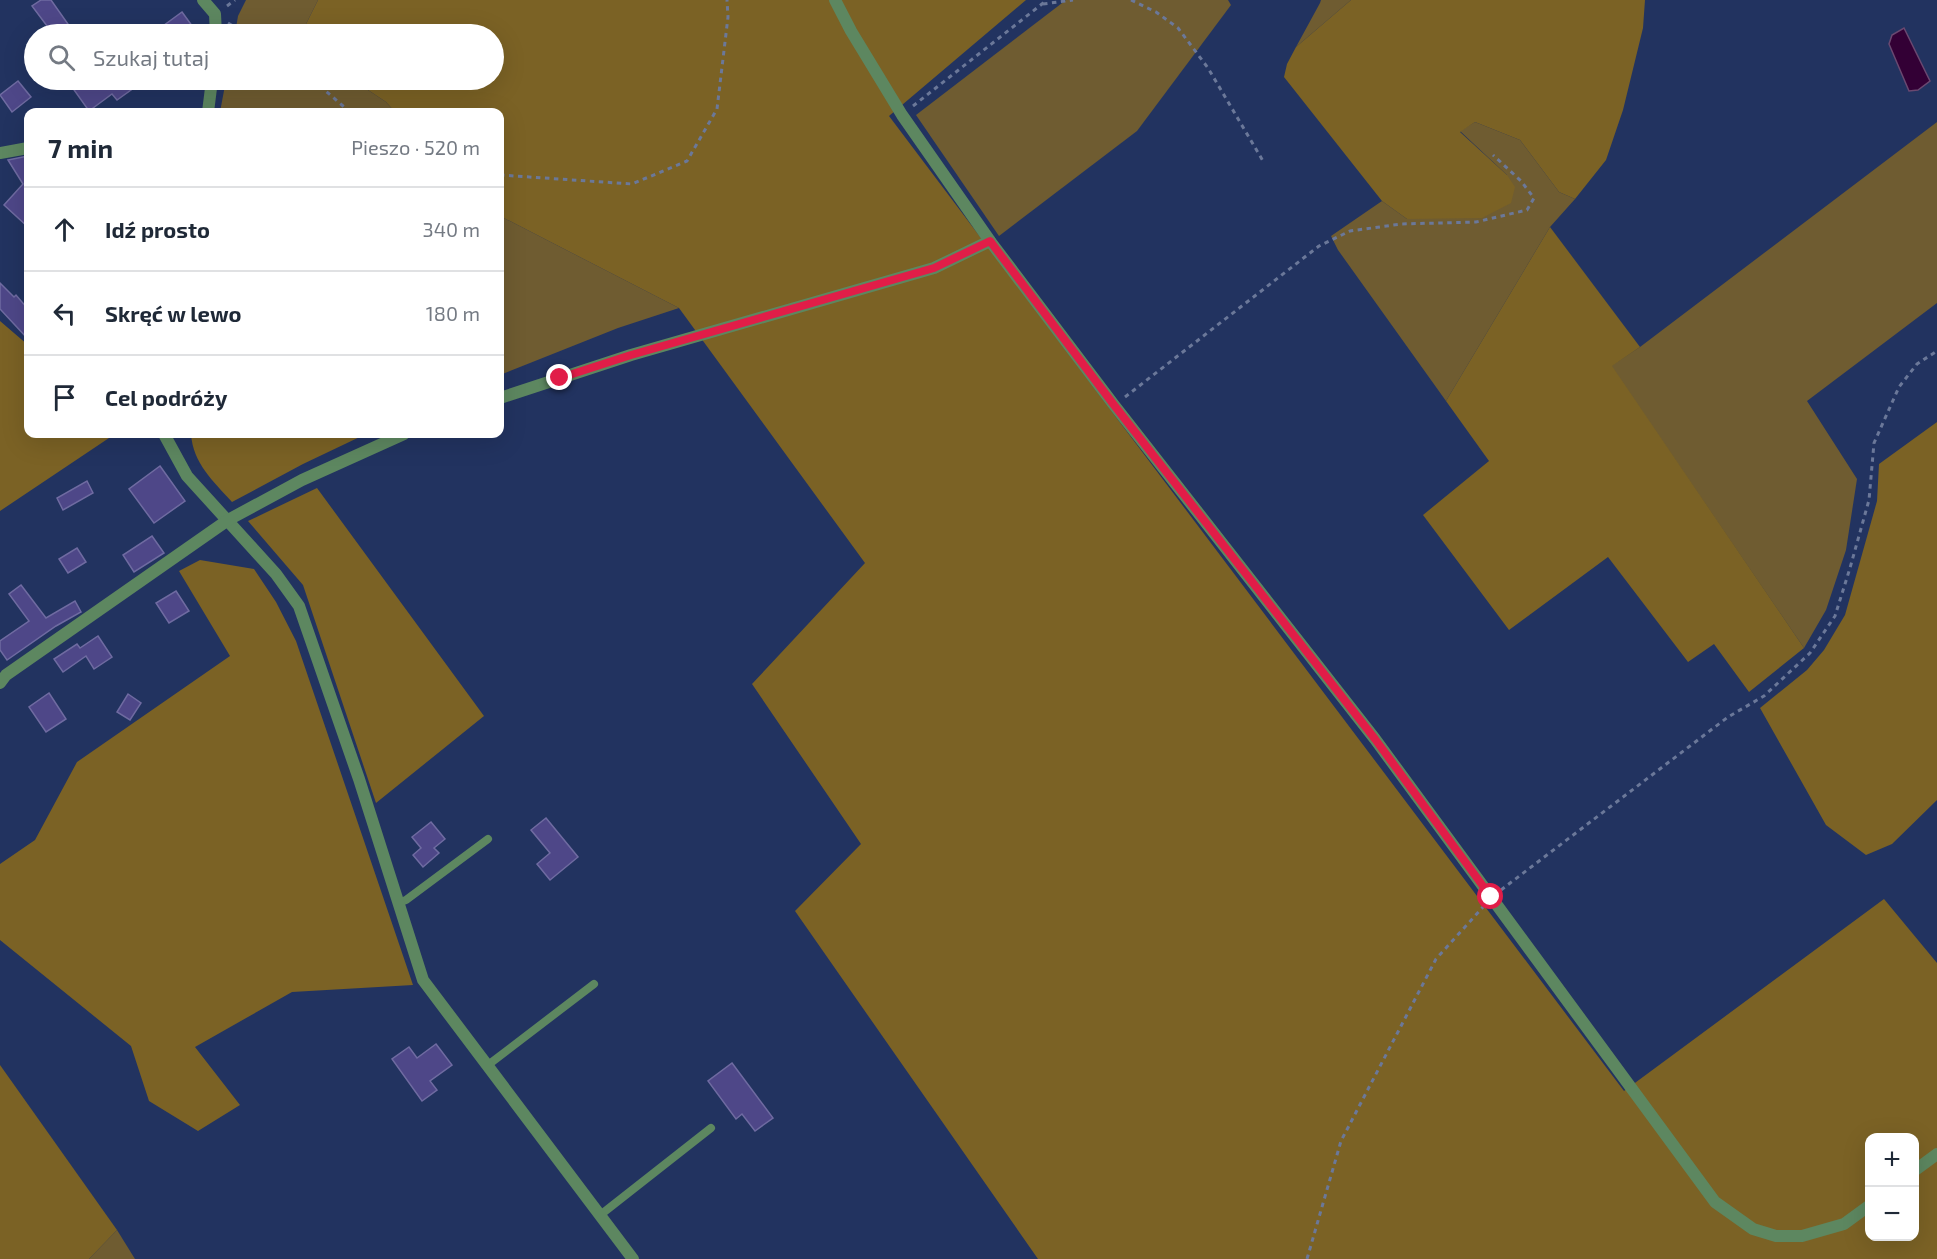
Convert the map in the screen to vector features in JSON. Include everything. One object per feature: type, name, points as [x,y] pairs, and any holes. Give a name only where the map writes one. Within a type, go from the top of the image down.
[{"type":"street","points":[[203,0],[215,14],[216,24]]},
{"type":"street","points":[[835,0],[902,115],[990,241],[1114,405],[1375,739],[1715,1202],[1753,1229],[1776,1236],[1802,1236],[1844,1224],[1865,1208]]},
{"type":"street","points":[[208,108],[211,90]]},
{"type":"street","points":[[0,153],[24,149]]},
{"type":"street","points":[[504,397],[631,355],[934,268],[990,241]]},
{"type":"street","points":[[166,438],[187,476],[276,574],[299,606],[359,778],[423,980],[633,1259]]},
{"type":"street","points":[[2,675],[228,520],[302,480],[395,438]]},
{"type":"street","points":[[1919,1167],[1937,1154]]},
{"type":"lane","points":[[398,903],[406,900],[488,838]]},
{"type":"lane","points":[[488,1065],[594,984]]},
{"type":"lane","points":[[599,1216],[711,1128]]},
{"type":"path","points":[[504,175],[632,184],[687,161],[717,109],[728,17],[727,0]]},
{"type":"path","points":[[902,115],[1047,0]]},
{"type":"path","points":[[1042,5],[1073,0]]},
{"type":"path","points":[[1131,0],[1156,12],[1178,28],[1208,68],[1263,161]]},
{"type":"path","points":[[325,90],[345,108]]},
{"type":"path","points":[[1114,405],[1318,246],[1350,231],[1401,224],[1476,222],[1527,210],[1533,198],[1521,181],[1493,155]]},
{"type":"path","points":[[1306,1259],[1341,1141],[1436,959],[1491,897],[1728,717],[1764,696],[1810,653],[1835,616],[1869,500],[1874,443],[1887,412],[1899,387],[1917,364],[1937,351]]},
{"type":"shaded area","points":[[246,0],[318,0],[306,24],[237,24]]},
{"type":"shaded area","points":[[318,0],[1026,0],[889,116],[1624,1091],[1884,899],[1937,963],[1937,1259],[1038,1259],[795,911],[861,844],[752,684],[865,563],[679,308],[504,218],[504,108],[391,108],[368,90],[504,90],[504,24],[306,24]]},
{"type":"shaded area","points":[[1066,0],[1228,0],[1231,5],[1137,131],[999,236],[916,115]]},
{"type":"shaded area","points":[[1321,0],[1351,0],[1296,47],[1320,3]]},
{"type":"shaded area","points":[[1351,0],[1645,0],[1643,28],[1623,110],[1606,160],[1575,199],[1559,192],[1520,140],[1475,122],[1460,132],[1507,175],[1515,187],[1511,203],[1482,218],[1407,219],[1382,201],[1284,77],[1287,64],[1296,47]]},
{"type":"shaded area","points":[[1904,28],[1930,81],[1918,90],[1909,91],[1889,44],[1892,35]]},
{"type":"shaded area","points":[[224,90],[368,90],[391,108],[221,108]]},
{"type":"shaded area","points":[[1475,122],[1520,140],[1559,192],[1575,199],[1550,227],[1446,401],[1338,250],[1331,236],[1382,201],[1407,219],[1507,175],[1460,131]]},
{"type":"shaded area","points":[[1937,122],[1937,303],[1807,401],[1857,479],[1846,550],[1826,610],[1804,648],[1611,366],[1640,347]]},
{"type":"shaded area","points":[[504,218],[679,308],[618,328],[504,373]]},
{"type":"shaded area","points":[[1550,227],[1640,347],[1612,366],[1804,648],[1749,692],[1714,644],[1688,662],[1608,557],[1509,630],[1423,515],[1489,461],[1446,401]]},
{"type":"shaded area","points":[[0,321],[24,342],[24,438],[109,438],[0,511]]},
{"type":"shaded area","points":[[1937,422],[1937,800],[1892,844],[1866,855],[1826,825],[1760,708],[1807,670],[1824,650],[1845,615],[1877,501],[1879,464]]},
{"type":"shaded area","points":[[192,438],[358,438],[232,502],[200,463]]},
{"type":"shaded area","points":[[317,488],[484,716],[376,803],[303,585],[248,521]]},
{"type":"shaded area","points":[[200,560],[254,569],[276,602],[296,641],[413,985],[292,992],[195,1047],[240,1105],[198,1131],[149,1101],[131,1046],[0,940],[0,864],[35,840],[77,762],[230,656],[179,571]]},
{"type":"shaded area","points":[[0,1065],[117,1230],[89,1259],[0,1259]]},
{"type":"shaded area","points":[[117,1230],[135,1259],[89,1259]]},
{"type":"building","points":[[41,0],[51,0],[68,24],[46,24],[32,6]]},
{"type":"building","points":[[182,12],[191,24],[166,24]]},
{"type":"building","points":[[18,81],[31,97],[12,112],[0,95]]},
{"type":"building","points":[[74,90],[131,90],[117,100],[112,94],[93,108],[87,108]]},
{"type":"building","points":[[24,157],[24,223],[4,205],[23,184],[8,160]]},
{"type":"building","points":[[0,283],[24,304],[24,335],[0,309]]},
{"type":"building","points":[[160,466],[185,501],[154,523],[129,489]]},
{"type":"building","points":[[87,481],[93,493],[63,510],[57,498]]},
{"type":"building","points":[[152,536],[164,553],[134,572],[123,555]]},
{"type":"building","points":[[77,548],[86,562],[68,573],[59,559]]},
{"type":"building","points":[[21,585],[46,618],[75,601],[81,612],[56,626],[7,660],[0,650],[0,641],[29,621],[9,594]]},
{"type":"building","points":[[176,591],[189,611],[169,623],[156,603]]},
{"type":"building","points":[[98,636],[112,657],[94,669],[86,656],[63,672],[54,659],[77,644],[80,648]]},
{"type":"building","points":[[49,693],[66,719],[46,732],[29,707]]},
{"type":"building","points":[[128,694],[141,703],[130,720],[117,712]]},
{"type":"building","points":[[546,818],[578,857],[550,880],[537,864],[550,853],[531,830]]},
{"type":"building","points":[[431,822],[445,839],[434,848],[439,853],[423,867],[413,855],[421,848],[412,837]]},
{"type":"building","points":[[436,1044],[452,1065],[430,1081],[437,1090],[422,1101],[392,1059],[409,1047],[417,1058]]},
{"type":"building","points":[[732,1063],[773,1118],[755,1131],[742,1114],[736,1119],[708,1081]]},
{"type":"route","points":[[560,378],[631,355],[934,268],[990,241],[1114,405],[1375,739],[1491,897]]}]
